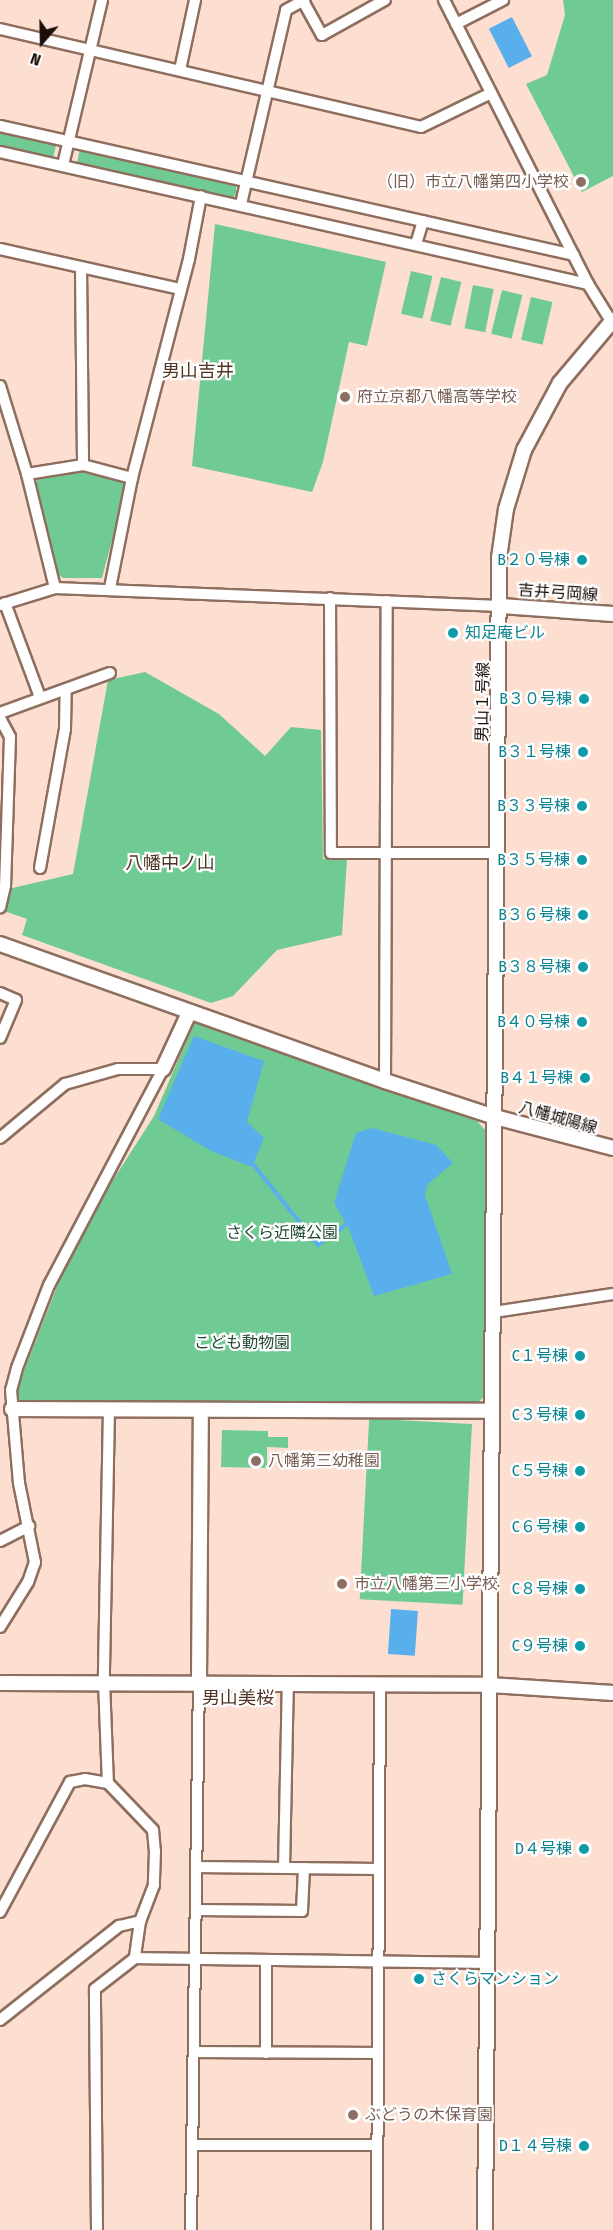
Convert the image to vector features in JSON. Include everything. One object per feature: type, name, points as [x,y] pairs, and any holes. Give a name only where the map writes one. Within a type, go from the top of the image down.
[{"type":"street","points":[[63,165],[102,0]]},
{"type":"street","points":[[180,70],[195,0]]},
{"type":"street","points":[[241,204],[286,10],[303,0],[322,35],[385,0]]},
{"type":"street","points":[[444,0],[588,284],[612,321]]},
{"type":"street","points":[[456,24],[503,0]]},
{"type":"street","points":[[0,29],[421,127],[491,93]]},
{"type":"street","points":[[0,126],[574,255]]},
{"type":"street","points":[[0,152],[241,204],[588,284]]},
{"type":"street","points":[[110,588],[132,478],[201,196]]},
{"type":"street","points":[[416,244],[423,221]]},
{"type":"street","points":[[0,249],[180,289]]},
{"type":"street","points":[[81,268],[83,465]]},
{"type":"street","name":"男山１号線","points":[[485,2230],[501,606],[498,558],[504,519],[524,450],[560,383],[612,321]]},
{"type":"street","points":[[0,387],[27,474],[55,588]]},
{"type":"street","points":[[27,474],[83,465],[132,478]]},
{"type":"street","points":[[40,697],[3,604],[55,588],[110,588],[501,606]]},
{"type":"street","points":[[330,598],[331,853],[498,853]]},
{"type":"street","points":[[385,1081],[387,601]]},
{"type":"street","name":"吉井弓岡線","points":[[501,606],[613,614]]},
{"type":"street","points":[[0,713],[110,672]]},
{"type":"street","points":[[40,868],[65,729],[66,690]]},
{"type":"street","points":[[0,718],[10,737],[5,886],[0,907]]},
{"type":"street","name":"八幡城陽線","points":[[0,944],[385,1081],[495,1117],[613,1148]]},
{"type":"street","points":[[0,993],[16,1000],[0,1038]]},
{"type":"street","points":[[0,1627],[28,1582],[35,1562],[19,1483],[12,1408],[11,1390],[17,1368],[49,1285],[163,1069],[189,1012]]},
{"type":"street","points":[[0,1138],[65,1084],[118,1069],[163,1069]]},
{"type":"street","points":[[494,1312],[613,1294]]},
{"type":"street","points":[[12,1408],[492,1411]]},
{"type":"street","points":[[108,1783],[104,1681],[109,1409]]},
{"type":"street","points":[[191,2230],[201,1410]]},
{"type":"street","points":[[0,1541],[29,1527]]},
{"type":"street","points":[[0,1683],[199,1681],[490,1685],[613,1693]]},
{"type":"street","points":[[284,1868],[288,1683]]},
{"type":"street","points":[[377,2230],[380,1684]]},
{"type":"street","points":[[0,1911],[70,1782],[85,1779],[108,1783],[153,1830],[154,1885],[141,1922],[135,1958]]},
{"type":"street","points":[[196,1867],[379,1869]]},
{"type":"street","points":[[196,1910],[302,1911],[304,1868]]},
{"type":"street","points":[[0,2020],[119,1926],[141,1922]]},
{"type":"street","points":[[97,2230],[95,1989],[135,1958],[487,1963]]},
{"type":"street","points":[[266,1961],[266,2053]]},
{"type":"street","points":[[194,2052],[378,2053]]},
{"type":"street","points":[[193,2145],[378,2145]]},
{"type":"green space","points":[[563,0],[613,0],[613,176],[582,192],[526,84],[547,75],[565,15]]},
{"type":"green space","points":[[0,130],[57,143],[53,159],[0,146]]},
{"type":"green space","points":[[80,148],[236,183],[236,193],[233,198],[77,163]]},
{"type":"green space","points":[[215,224],[386,262],[367,346],[349,342],[323,462],[312,492],[192,466]]},
{"type":"green space","points":[[411,271],[432,276],[423,319],[401,314]]},
{"type":"green space","points":[[441,277],[461,282],[450,326],[430,321]]},
{"type":"green space","points":[[473,285],[494,289],[485,332],[465,328]]},
{"type":"green space","points":[[502,290],[522,295],[511,339],[491,334]]},
{"type":"green space","points":[[531,297],[552,302],[543,345],[521,340]]},
{"type":"green space","points":[[82,465],[128,480],[102,578],[63,578],[56,572],[35,486],[38,478]]},
{"type":"green space","points":[[145,672],[219,714],[265,756],[291,727],[321,730],[323,859],[347,859],[342,935],[277,950],[233,996],[211,1003],[22,935],[27,919],[4,911],[8,889],[73,874],[108,680]]},
{"type":"green space","name":"さくら近隣公園","points":[[195,1021],[477,1121],[486,1131],[485,1396],[477,1403],[22,1404],[15,1394],[76,1238],[154,1116]]},
{"type":"green space","points":[[369,1419],[472,1424],[463,1605],[360,1599]]},
{"type":"green space","points":[[222,1430],[268,1431],[268,1437],[288,1437],[288,1448],[267,1447],[267,1468],[221,1467]]},
{"type":"water","points":[[512,17],[532,56],[509,68],[489,29]]},
{"type":"water","points":[[194,1036],[264,1061],[247,1122],[264,1138],[252,1167],[211,1151],[158,1119]]},
{"type":"water","points":[[372,1128],[436,1145],[453,1163],[428,1184],[425,1195],[452,1274],[374,1296],[349,1229],[334,1203],[356,1133]]},
{"type":"water","points":[[391,1609],[418,1611],[415,1656],[388,1654]]},
{"type":"waterway","points":[[253,1164],[318,1245],[346,1225]]},
{"type":"place","name":"（旧）市立八幡第四小学校","points":[[581,182]]},
{"type":"place","name":"府立京都八幡高等学校","points":[[345,397]]},
{"type":"place","name":"B２０号棟","points":[[582,560]]},
{"type":"place","name":"知足庵ビル","points":[[453,633]]},
{"type":"place","name":"B３０号棟","points":[[584,699]]},
{"type":"place","name":"B３１号棟","points":[[583,752]]},
{"type":"place","name":"B３３号棟","points":[[582,806]]},
{"type":"place","name":"B３５号棟","points":[[582,860]]},
{"type":"place","name":"B３６号棟","points":[[583,915]]},
{"type":"place","name":"B３８号棟","points":[[583,967]]},
{"type":"place","name":"B４０号棟","points":[[582,1022]]},
{"type":"place","name":"B４１号棟","points":[[585,1078]]},
{"type":"place","name":"C１号棟","points":[[580,1356]]},
{"type":"place","name":"C３号棟","points":[[580,1415]]},
{"type":"place","name":"八幡第三幼稚園","points":[[256,1461]]},
{"type":"place","name":"C５号棟","points":[[580,1471]]},
{"type":"place","name":"C６号棟","points":[[580,1527]]},
{"type":"place","name":"市立八幡第三小学校","points":[[342,1584]]},
{"type":"place","name":"C８号棟","points":[[580,1589]]},
{"type":"place","name":"C９号棟","points":[[580,1646]]},
{"type":"place","name":"D４号棟","points":[[584,1849]]},
{"type":"place","name":"さくらマンション","points":[[419,1979]]},
{"type":"place","name":"ぶどうの木保育園","points":[[353,2115]]},
{"type":"place","name":"D１４号棟","points":[[584,2146]]},
{"type":"district","name":"男山吉井","points":[[198,371]]},
{"type":"district","name":"八幡中ノ山","points":[[170,863]]},
{"type":"district","name":"男山美桜","points":[[238,1698]]},
{"type":"park label","name":"こども動物園","points":[[242,1343]]}]
